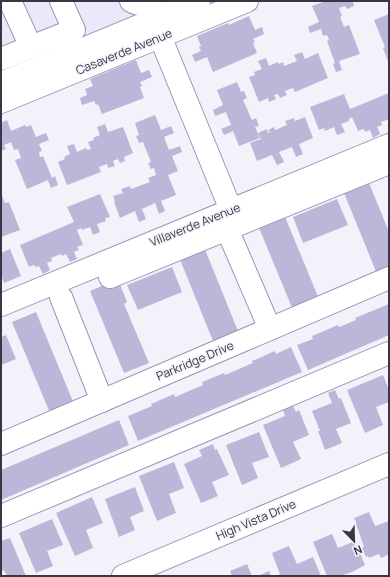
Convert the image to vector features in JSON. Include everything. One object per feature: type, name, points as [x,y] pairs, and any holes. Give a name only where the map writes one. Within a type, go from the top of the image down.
[{"type":"street","points":[[10,1],[31,47]]},
{"type":"street","points":[[1,59],[74,30],[61,1]]},
{"type":"street","points":[[131,1],[137,4],[145,5],[156,19],[270,329]]},
{"type":"street","name":"Casaverde Avenue","points":[[1,83],[200,1]]},
{"type":"street","name":"Casaverde Avenue","points":[[1,102],[156,19],[247,1]]},
{"type":"street","name":"Villaverde Avenue","points":[[1,305],[229,220],[388,163]]},
{"type":"street","points":[[1,321],[61,297],[229,220]]},
{"type":"street","name":"Parkridge Drive","points":[[1,444],[389,278]]},
{"type":"street","points":[[61,297],[102,401]]},
{"type":"street","points":[[1,516],[389,353]]},
{"type":"street","name":"High Vista Drive","points":[[123,576],[389,464]]},
{"type":"shaded area","points":[[1,1],[179,1],[1,75]]},
{"type":"building","points":[[326,1],[355,1],[353,2],[354,6],[347,9],[345,6],[339,8],[342,16],[340,17],[344,27],[349,25],[360,54],[339,61],[342,70],[336,72],[333,64],[335,63],[327,41],[329,40],[327,35],[323,36],[321,29],[310,33],[308,27],[319,22],[312,6]]},
{"type":"building","points":[[389,14],[389,64],[383,48],[385,47],[374,20]]},
{"type":"building","points":[[249,16],[255,30],[262,27],[264,34],[253,39],[257,53],[213,72],[207,57],[195,62],[192,55],[201,51],[199,47],[201,46],[197,36],[228,23],[229,25]]},
{"type":"building","points":[[302,52],[305,59],[318,53],[328,78],[295,92],[293,88],[285,91],[287,95],[280,98],[278,94],[274,95],[276,99],[269,102],[268,98],[259,102],[249,77],[255,75],[254,72],[262,69],[258,61],[266,58],[269,66],[278,62],[278,64],[283,62],[284,66],[297,61],[294,55]]},
{"type":"building","points":[[136,60],[141,73],[149,70],[152,77],[140,82],[142,86],[140,87],[144,98],[102,114],[98,104],[96,105],[94,101],[82,105],[80,98],[87,95],[85,89],[93,86],[90,79]]},
{"type":"building","points":[[237,82],[241,92],[244,91],[247,98],[243,100],[252,120],[256,118],[259,126],[255,127],[260,138],[239,146],[233,131],[224,135],[221,129],[231,125],[226,112],[215,116],[213,110],[223,105],[217,90]]},
{"type":"building","points":[[389,93],[389,119],[381,122],[382,125],[377,127],[380,134],[373,138],[370,130],[365,132],[364,129],[358,131],[352,117],[349,121],[341,124],[345,132],[337,135],[334,127],[325,131],[324,128],[319,130],[310,107],[344,94],[350,109]]},
{"type":"building","points":[[155,115],[161,130],[171,126],[174,133],[164,137],[169,150],[180,146],[182,152],[172,156],[178,171],[168,175],[176,195],[161,201],[165,211],[159,214],[155,203],[142,209],[146,219],[139,222],[135,211],[120,218],[113,196],[123,193],[121,189],[130,186],[131,189],[150,182],[148,178],[156,175],[154,168],[151,169],[148,163],[151,162],[143,142],[139,143],[136,136],[139,135],[135,123]]},
{"type":"building","points":[[305,117],[313,138],[299,144],[303,154],[296,157],[292,147],[279,152],[284,162],[277,165],[272,155],[257,161],[250,143],[261,139],[258,133],[267,129],[268,133],[270,132],[268,130],[274,127],[275,130],[287,125],[285,121],[294,118],[295,121]]},
{"type":"building","points":[[7,120],[11,131],[25,125],[26,127],[31,125],[36,137],[46,133],[49,140],[39,144],[42,151],[39,152],[40,157],[43,156],[52,178],[55,176],[58,185],[51,188],[48,180],[27,189],[15,160],[21,158],[18,149],[14,150],[11,142],[4,145],[6,149],[1,151],[1,123]]},
{"type":"building","points":[[105,124],[108,132],[123,127],[133,153],[124,157],[125,161],[120,163],[118,159],[113,161],[115,166],[108,168],[107,164],[99,167],[101,172],[67,185],[58,162],[65,159],[64,157],[70,154],[67,146],[74,144],[77,152],[86,148],[87,150],[91,149],[88,142],[94,140],[93,138],[100,135],[97,127]]},
{"type":"building","points":[[367,178],[389,232],[389,269],[377,274],[342,188]]},
{"type":"building","points":[[1,193],[5,203],[9,202],[20,230],[1,237]]},
{"type":"building","points":[[100,194],[110,217],[105,218],[106,221],[97,224],[100,232],[93,235],[90,227],[77,230],[83,245],[77,247],[79,250],[74,252],[77,259],[70,262],[66,254],[62,256],[61,254],[51,258],[52,261],[47,263],[50,270],[43,274],[39,266],[35,267],[34,265],[29,267],[20,245],[74,222],[67,207]]},
{"type":"building","points":[[337,199],[348,225],[303,243],[293,217]]},
{"type":"building","points":[[283,212],[319,299],[293,310],[257,223]]},
{"type":"building","points":[[204,247],[238,331],[213,341],[179,257]]},
{"type":"building","points":[[10,249],[21,276],[4,283],[1,275],[1,253]]},
{"type":"building","points":[[172,267],[182,292],[138,310],[127,285]]},
{"type":"building","points":[[118,279],[127,302],[124,304],[149,363],[124,373],[90,291]]},
{"type":"building","points":[[389,304],[389,335],[308,370],[297,345],[313,339],[312,336],[338,325],[339,327],[356,320],[355,318]]},
{"type":"building","points":[[36,312],[74,404],[50,413],[12,322]]},
{"type":"building","points":[[6,335],[16,359],[1,365],[1,337]]},
{"type":"building","points":[[291,347],[302,372],[138,441],[128,416],[152,406],[151,404],[174,394],[175,397],[203,385],[202,382],[224,373],[225,375],[253,363],[252,361],[275,351],[276,354]]},
{"type":"building","points":[[383,375],[389,390],[389,402],[376,407],[383,425],[365,433],[347,390]]},
{"type":"building","points":[[335,390],[339,399],[341,398],[351,423],[336,429],[342,443],[325,450],[318,431],[320,431],[312,411],[332,403],[328,393]]},
{"type":"building","points":[[292,403],[296,412],[299,410],[309,435],[293,442],[301,459],[281,468],[263,425],[285,416],[282,407]]},
{"type":"building","points":[[119,420],[129,445],[1,500],[1,470]]},
{"type":"building","points":[[259,432],[269,457],[252,463],[258,478],[242,485],[226,445]]},
{"type":"building","points":[[213,444],[215,450],[217,449],[229,475],[212,482],[218,496],[201,503],[184,464],[202,456],[199,450]]},
{"type":"building","points":[[174,462],[184,488],[169,494],[176,513],[157,521],[139,476]]},
{"type":"building","points":[[135,487],[144,511],[130,517],[135,530],[119,537],[105,499]]},
{"type":"building","points":[[92,497],[103,523],[86,530],[93,548],[75,556],[56,513]]},
{"type":"building","points":[[369,512],[375,526],[389,521],[389,554],[381,558],[379,554],[369,558],[368,556],[366,557],[354,518]]},
{"type":"building","points":[[52,519],[63,545],[47,551],[53,566],[36,573],[19,533]]},
{"type":"building","points":[[332,534],[338,548],[355,541],[365,565],[340,576],[327,576],[313,542]]},
{"type":"building","points":[[10,538],[26,576],[7,576],[4,570],[1,572],[1,541]]},
{"type":"building","points":[[289,546],[297,564],[313,557],[321,576],[279,576],[278,575],[280,574],[272,553]]},
{"type":"building","points":[[247,564],[252,576],[232,576],[230,571]]},
{"type":"building","points":[[269,571],[271,576],[258,576]]}]
